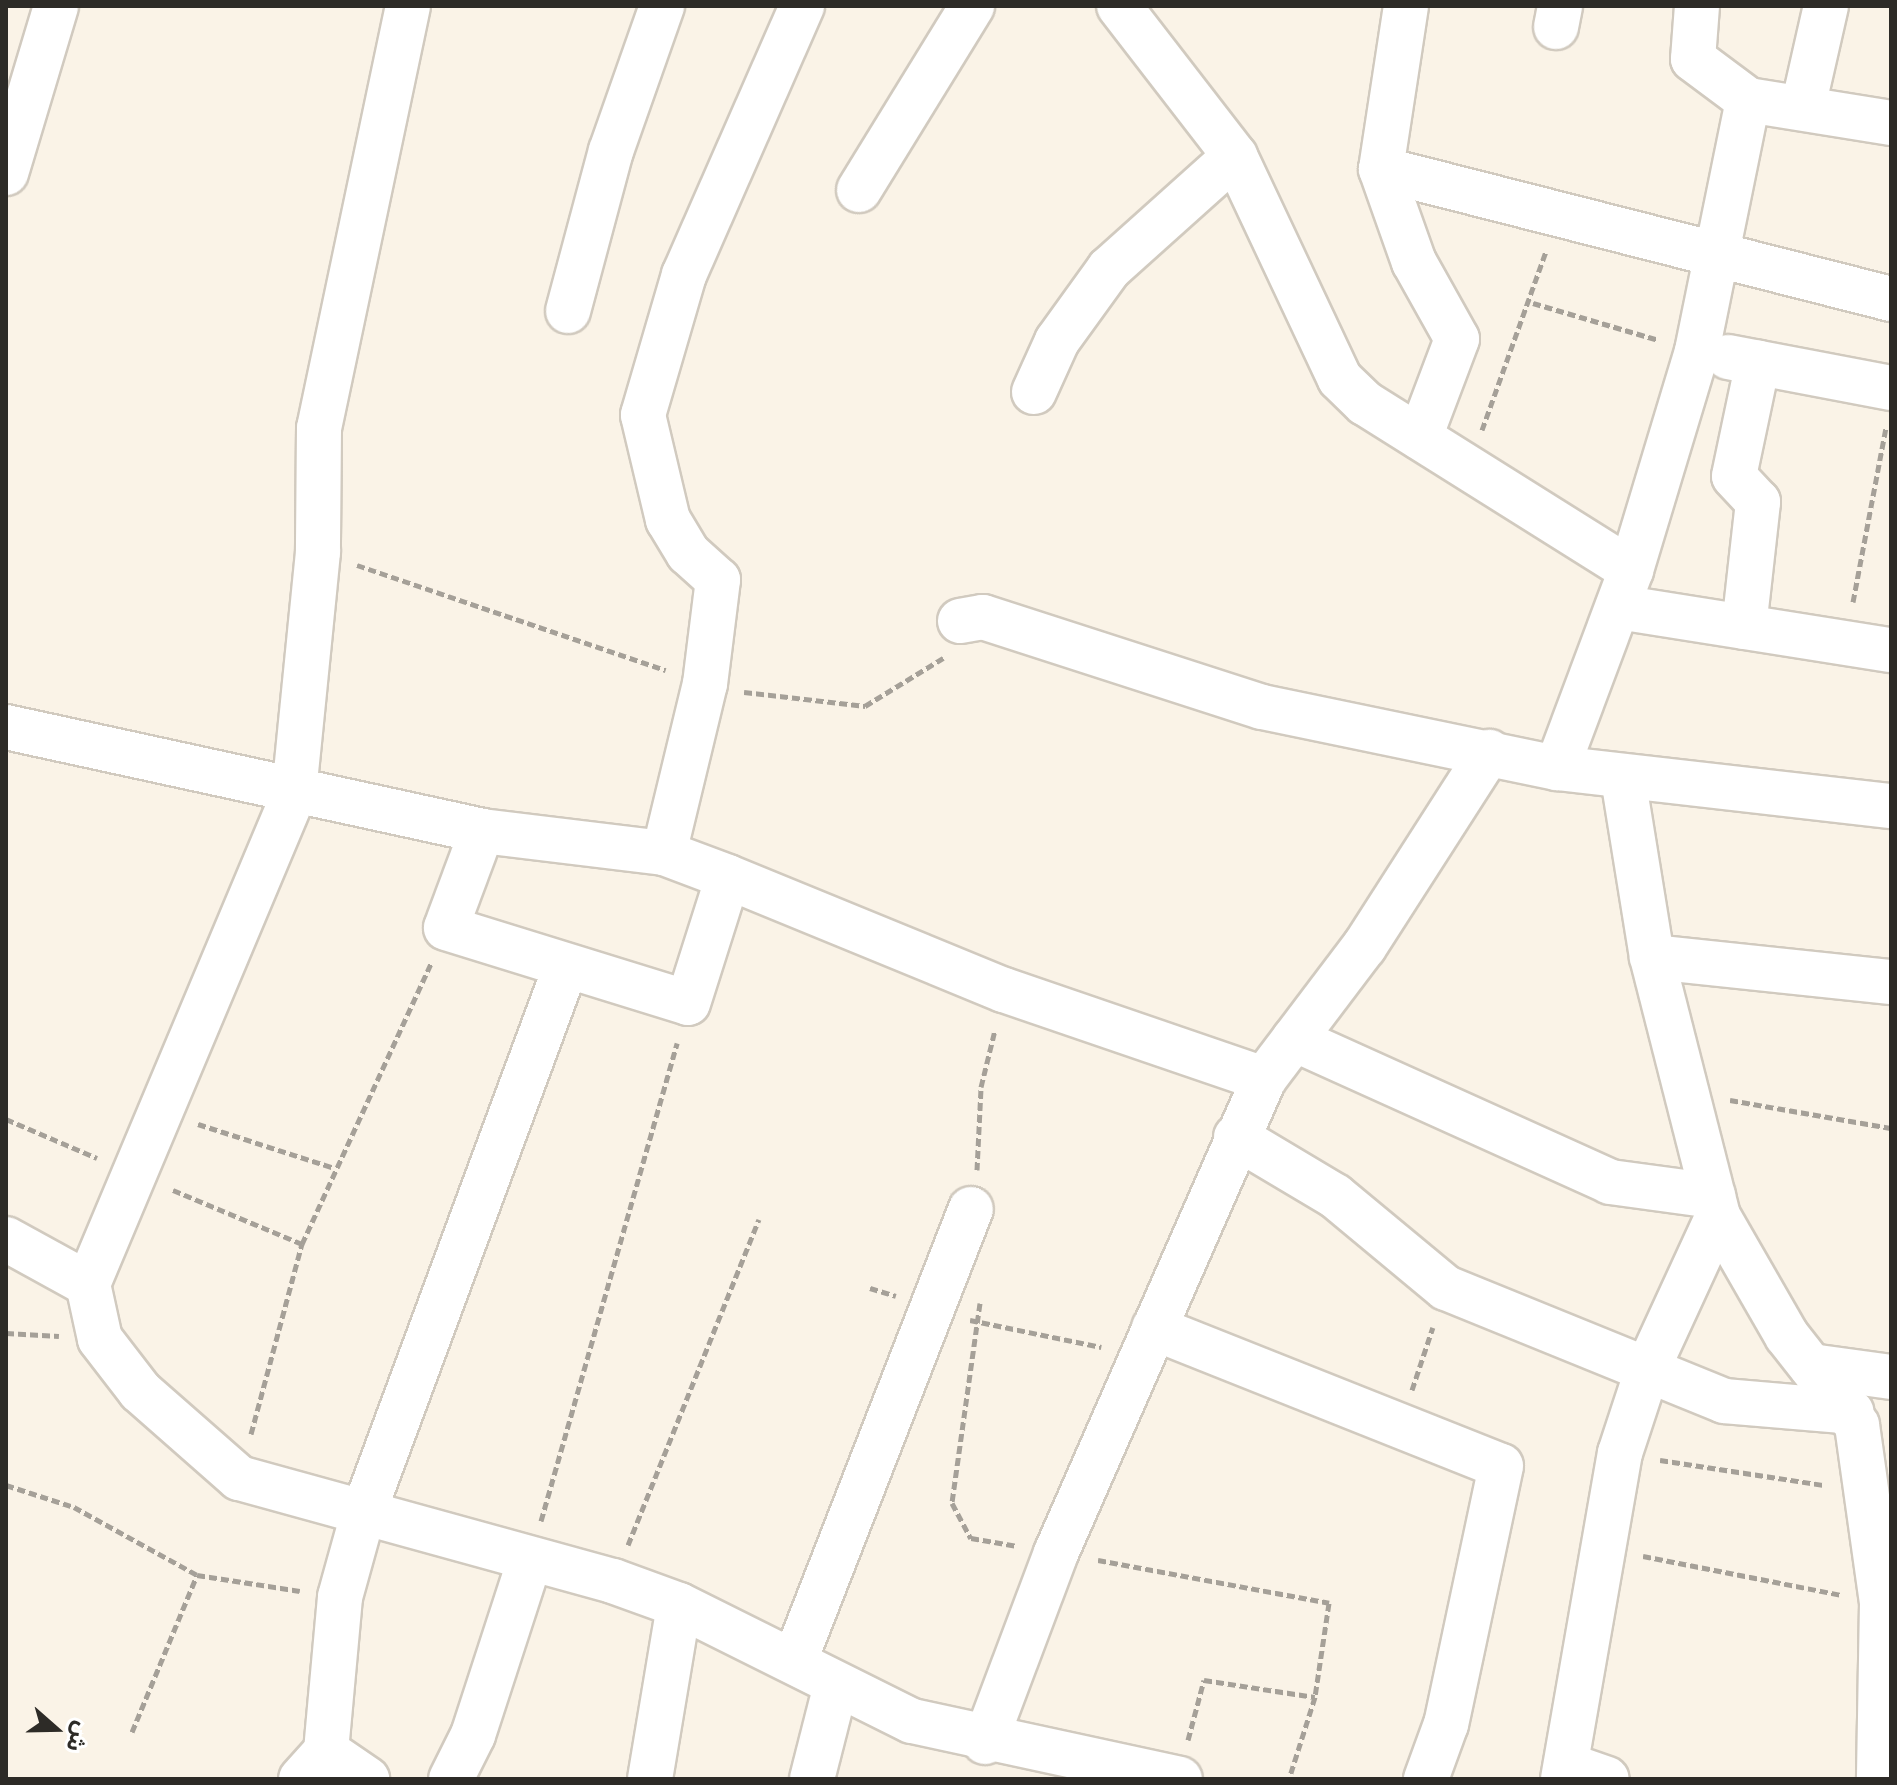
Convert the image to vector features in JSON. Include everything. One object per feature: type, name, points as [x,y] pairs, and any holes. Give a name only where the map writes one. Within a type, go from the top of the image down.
[{"type":"street","points":[[6,173],[56,6]]},
{"type":"street","points":[[408,6],[319,428],[318,552],[294,794],[157,1111],[88,1284],[100,1339],[140,1391],[239,1478],[613,1581],[679,1605],[795,1660],[835,1689],[985,1742],[1180,1778]]},
{"type":"street","points":[[568,311],[611,151],[662,6]]},
{"type":"street","points":[[664,853],[705,684],[718,580],[688,553],[668,520],[643,415],[684,275],[802,6]]},
{"type":"street","points":[[859,190],[972,6]]},
{"type":"street","points":[[1119,6],[1235,156],[1340,379],[1467,467],[1625,589],[1744,627],[1891,650]]},
{"type":"street","points":[[1406,6],[1381,169],[1414,262],[1457,339],[1420,437]]},
{"type":"street","points":[[1697,6],[1693,59],[1748,100],[1891,123]]},
{"type":"street","points":[[1803,107],[1826,6]]},
{"type":"street","points":[[1557,768],[1625,589],[1697,351],[1748,100]]},
{"type":"street","points":[[1034,392],[1057,341],[1109,269],[1235,156]]},
{"type":"street","points":[[1381,169],[1718,249],[1891,299]]},
{"type":"street","points":[[1697,351],[1758,362],[1890,403]]},
{"type":"street","points":[[1744,627],[1758,502],[1734,476],[1758,362]]},
{"type":"street","points":[[960,621],[983,617],[1262,707],[1557,768],[1623,778],[1891,806]]},
{"type":"street","points":[[6,727],[294,794],[482,831],[664,853],[1004,990],[1264,1079]]},
{"type":"street","points":[[985,1742],[1056,1553],[1264,1079],[1364,947],[1489,752]]},
{"type":"street","points":[[1623,778],[1652,957],[1716,1206],[1811,1366],[1852,1412],[1879,1516],[1882,1603],[1879,1779]]},
{"type":"street","points":[[482,831],[446,928],[688,1003],[728,877]]},
{"type":"street","points":[[1652,957],[1891,982]]},
{"type":"street","points":[[367,1779],[313,1765],[340,1597],[363,1514],[566,966]]},
{"type":"street","points":[[1294,1039],[1610,1182],[1716,1206]]},
{"type":"street","points":[[1236,1137],[1335,1196],[1446,1288],[1724,1401],[1852,1412]]},
{"type":"street","points":[[1607,1779],[1565,1772],[1620,1453],[1648,1368],[1716,1206]]},
{"type":"street","points":[[795,1660],[971,1209]]},
{"type":"street","points":[[6,1239],[88,1284]]},
{"type":"street","points":[[1148,1342],[1399,1428],[1502,1468],[1446,1724],[1426,1779]]},
{"type":"street","points":[[1811,1366],[1891,1377]]},
{"type":"street","points":[[451,1779],[473,1735],[530,1560]]},
{"type":"street","points":[[650,1779],[679,1605]]},
{"type":"street","points":[[812,1779],[835,1689]]},
{"type":"path","points":[[1467,467],[1533,303],[1697,351]]},
{"type":"path","points":[[1846,641],[1890,403]]},
{"type":"path","points":[[318,552],[705,684],[801,703],[865,706],[939,662],[960,621]]},
{"type":"path","points":[[239,1478],[302,1244],[446,928]]},
{"type":"path","points":[[971,1209],[981,1087],[1004,990]]},
{"type":"path","points":[[530,1560],[688,1003]]},
{"type":"path","points":[[1688,1095],[1891,1128]]},
{"type":"path","points":[[157,1111],[334,1168]]},
{"type":"path","points":[[6,1119],[302,1244]]},
{"type":"path","points":[[613,1581],[759,1219]]},
{"type":"path","points":[[1399,1428],[1446,1288]]},
{"type":"path","points":[[1148,1342],[982,1323],[952,1503],[957,1519],[971,1538],[1322,1598],[1331,1614],[1315,1697],[1289,1779]]},
{"type":"path","points":[[6,1333],[100,1339]]},
{"type":"path","points":[[1620,1453],[1879,1516]]},
{"type":"path","points":[[6,1485],[74,1507],[197,1575],[340,1597]]},
{"type":"path","points":[[1603,1549],[1882,1603]]},
{"type":"path","points":[[132,1732],[197,1575]]},
{"type":"path","points":[[1180,1778],[1204,1680],[1315,1697]]}]
